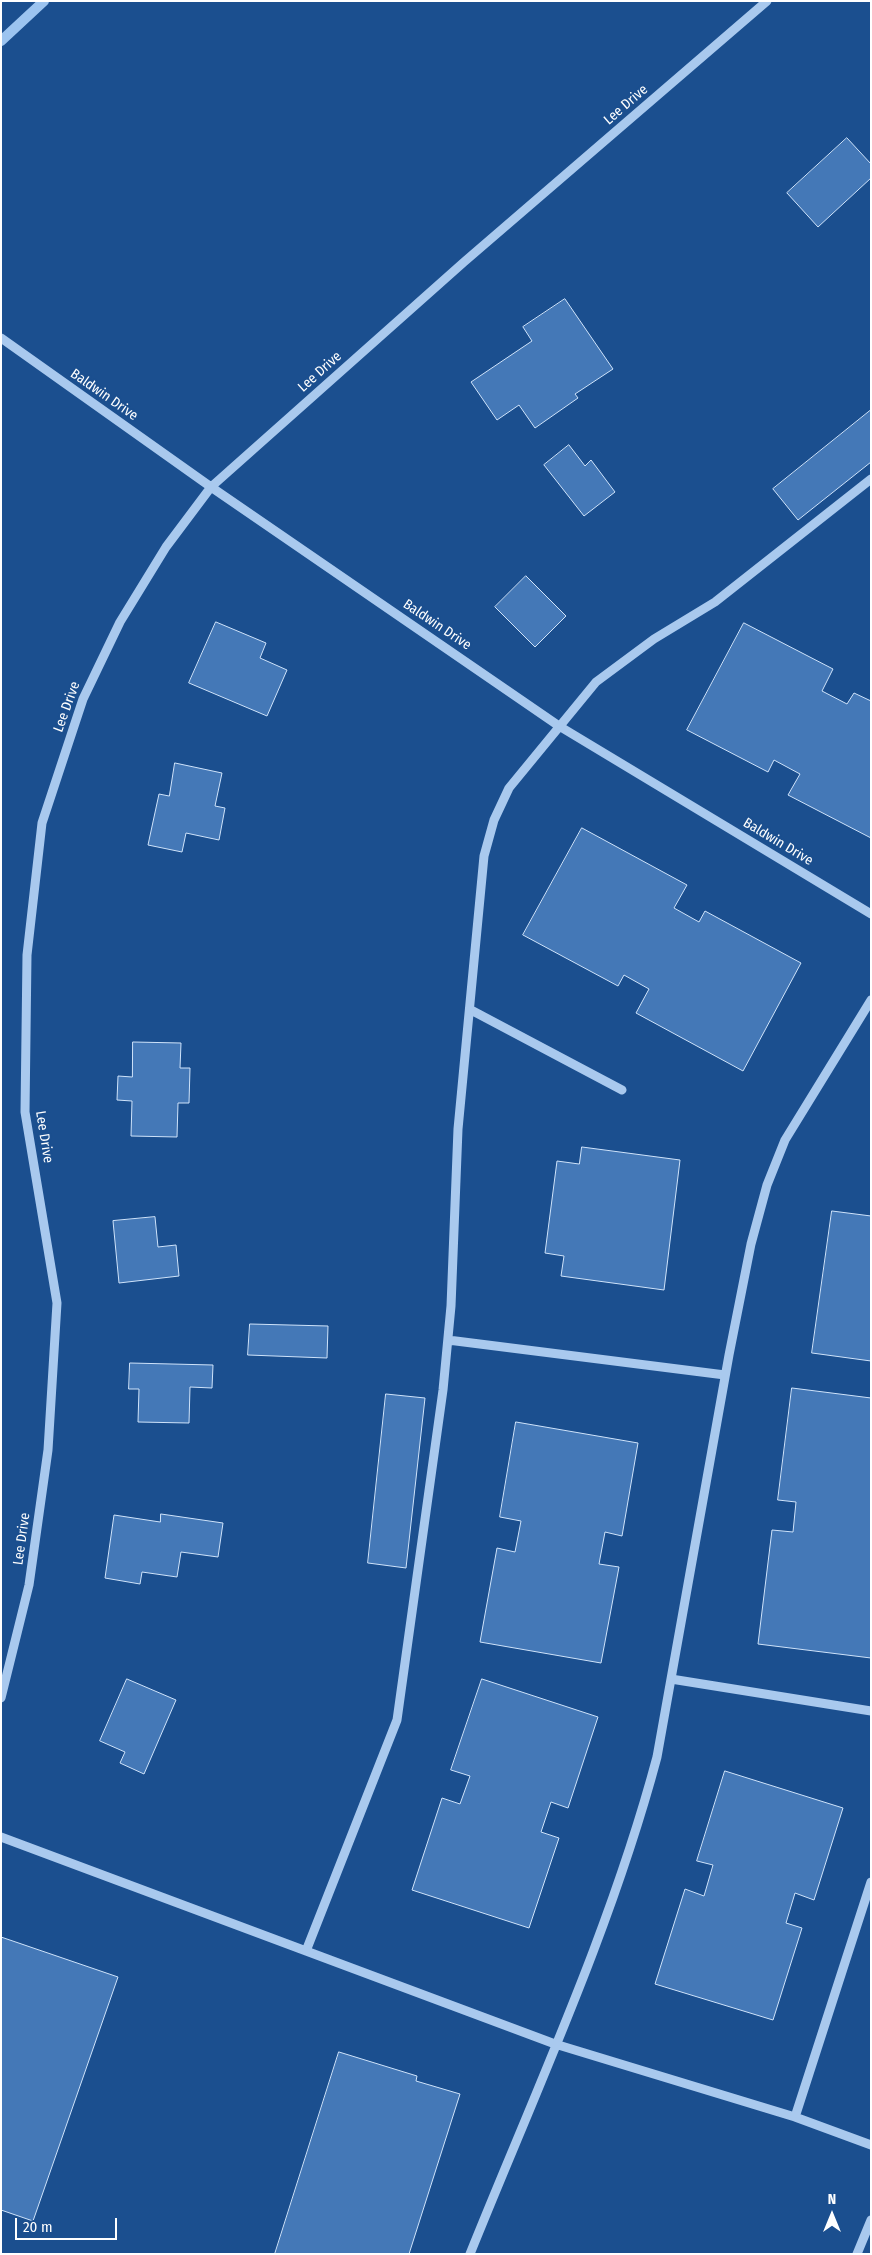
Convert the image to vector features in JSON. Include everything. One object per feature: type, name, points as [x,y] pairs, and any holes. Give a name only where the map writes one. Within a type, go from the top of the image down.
[{"type":"street","name":"Lee Drive","points":[[1,1698],[29,1585],[47,1459],[57,1303],[25,1112],[27,955],[42,823],[83,699],[120,622],[166,547],[211,487],[464,262],[767,1]]},
{"type":"street","name":"Baldwin Drive","points":[[1,338],[211,487],[559,726],[871,914]]},
{"type":"street","points":[[306,1951],[397,1720],[443,1390],[448,1340],[458,1130],[471,1010],[484,856],[494,820],[509,788],[596,682],[619,662],[715,602],[871,479]]},
{"type":"street","points":[[470,2254],[555,2044],[580,1989],[625,1867],[657,1757],[725,1375],[751,1244],[767,1184],[785,1140],[871,1000]]},
{"type":"street","points":[[471,1010],[622,1090]]},
{"type":"street","points":[[448,1340],[725,1375]]},
{"type":"street","points":[[671,1679],[871,1711]]},
{"type":"street","points":[[1,1837],[555,2044],[794,2117],[871,2145]]},
{"type":"street","points":[[794,2117],[871,1882]]},
{"type":"street","points":[[857,2254],[871,2220]]},
{"type":"building","points":[[847,138],[871,164],[871,178],[818,227],[787,193]]},
{"type":"building","points":[[565,299],[613,369],[575,394],[578,398],[535,428],[519,405],[497,420],[471,382],[532,341],[523,327]]},
{"type":"building","points":[[871,410],[871,462],[798,520],[773,489]]},
{"type":"building","points":[[569,445],[585,466],[591,460],[615,492],[584,516],[544,465]]},
{"type":"building","points":[[526,576],[566,616],[535,647],[495,607]]},
{"type":"building","points":[[216,622],[266,643],[260,658],[287,670],[267,716],[189,683]]},
{"type":"building","points":[[744,623],[833,669],[822,691],[847,704],[854,693],[871,701],[871,838],[788,795],[800,774],[774,760],[768,772],[687,730]]},
{"type":"building","points":[[175,763],[222,773],[215,806],[225,808],[219,840],[186,833],[182,852],[148,845],[159,794],[169,796]]},
{"type":"building","points":[[582,828],[687,885],[674,908],[699,922],[705,911],[801,963],[743,1071],[636,1013],[649,989],[624,975],[618,986],[523,935]]},
{"type":"building","points":[[133,1042],[181,1043],[180,1068],[190,1068],[189,1103],[178,1103],[177,1137],[131,1136],[132,1101],[117,1100],[118,1076],[132,1077]]},
{"type":"building","points":[[582,1147],[680,1160],[664,1290],[561,1276],[564,1256],[545,1253],[557,1161],[579,1164]]},
{"type":"building","points":[[832,1211],[871,1216],[871,1361],[812,1353]]},
{"type":"building","points":[[155,1217],[158,1247],[176,1245],[179,1276],[119,1283],[113,1221]]},
{"type":"building","points":[[250,1324],[328,1326],[327,1358],[248,1355]]},
{"type":"building","points":[[130,1363],[213,1365],[212,1388],[190,1387],[189,1423],[138,1422],[139,1389],[129,1389]]},
{"type":"building","points":[[792,1388],[871,1398],[871,1658],[758,1644],[772,1530],[793,1532],[796,1502],[778,1500]]},
{"type":"building","points":[[386,1394],[425,1398],[406,1568],[368,1563]]},
{"type":"building","points":[[516,1422],[638,1443],[622,1536],[605,1532],[599,1564],[619,1567],[601,1663],[480,1642],[497,1548],[515,1552],[521,1521],[500,1517]]},
{"type":"building","points":[[161,1514],[223,1523],[218,1557],[181,1552],[177,1577],[142,1572],[140,1584],[105,1578],[114,1515],[160,1522]]},
{"type":"building","points":[[127,1679],[176,1700],[144,1774],[120,1763],[125,1752],[100,1741]]},
{"type":"building","points":[[482,1679],[598,1717],[568,1808],[551,1802],[541,1832],[559,1838],[529,1928],[412,1890],[442,1798],[460,1804],[470,1776],[451,1770]]},
{"type":"building","points":[[725,1771],[843,1808],[814,1900],[795,1893],[786,1923],[802,1928],[773,2020],[655,1984],[685,1889],[704,1896],[713,1865],[697,1861]]},
{"type":"building","points":[[1,1937],[118,1977],[33,2221],[1,2210]]},
{"type":"building","points":[[339,2052],[417,2076],[416,2081],[460,2094],[409,2254],[275,2254]]},
{"type":"waterway","points":[[1,41],[44,1]]}]
